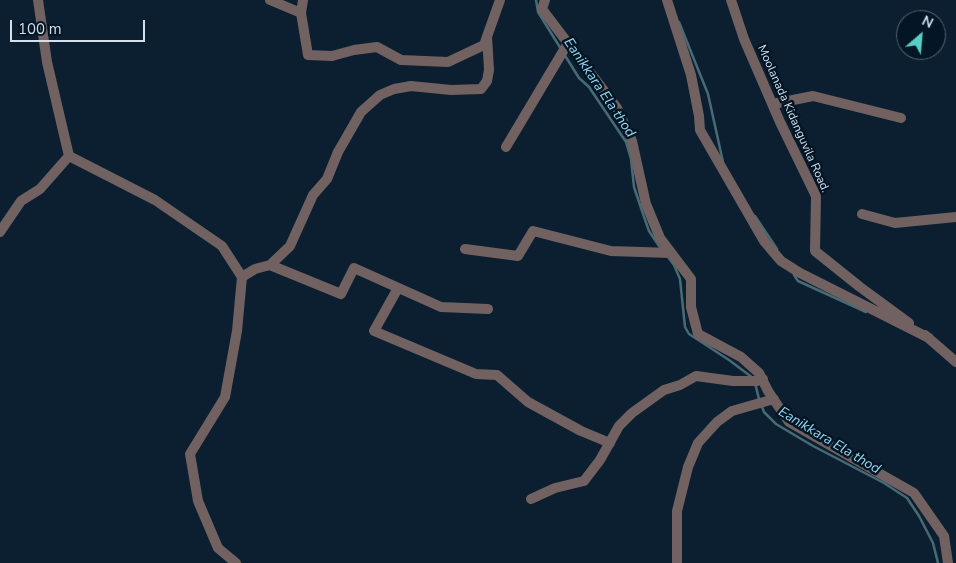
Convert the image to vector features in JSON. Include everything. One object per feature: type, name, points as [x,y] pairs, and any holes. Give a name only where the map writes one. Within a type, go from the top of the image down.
[{"type":"street","points":[[38,0],[47,62],[69,156],[154,200],[222,246],[242,277],[237,331],[225,397],[190,454],[198,501],[218,548],[236,563]]},
{"type":"street","points":[[270,0],[301,13]]},
{"type":"street","points":[[303,0],[301,13],[308,55],[332,56],[376,47],[401,60],[448,62],[484,45],[500,0]]},
{"type":"street","points":[[546,0],[542,8],[617,108],[632,141],[646,204],[660,238],[691,279],[691,307],[698,334],[741,357],[759,373],[762,379],[765,401],[789,422],[914,493],[944,536],[948,563]]},
{"type":"street","points":[[667,0],[691,75],[700,130],[764,242],[781,261],[929,338]]},
{"type":"street","name":"Moolanada Kidanguvila Road.","points":[[731,0],[744,39],[816,196],[815,251],[929,338],[956,362]]},
{"type":"street","points":[[242,277],[255,269],[270,265],[290,246],[313,195],[327,179],[338,152],[361,112],[380,95],[394,89],[412,86],[451,90],[481,89],[487,82],[489,70],[487,36]]},
{"type":"street","points":[[506,147],[568,43]]},
{"type":"street","points":[[773,104],[812,96],[901,118]]},
{"type":"street","points":[[0,232],[21,201],[40,189],[69,156]]},
{"type":"street","points":[[862,214],[895,222],[956,217]]},
{"type":"street","points":[[465,249],[518,256],[533,231],[611,250],[671,253]]},
{"type":"street","points":[[270,265],[340,294],[354,268],[441,307],[488,309]]},
{"type":"street","points":[[398,288],[374,332],[476,374],[497,375],[528,402],[581,431],[610,443]]},
{"type":"street","points":[[531,499],[555,488],[584,481],[600,460],[619,426],[632,413],[664,390],[680,385],[696,376],[733,381],[757,381],[762,379]]},
{"type":"street","points":[[677,563],[678,512],[688,467],[698,443],[717,422],[732,411],[765,401]]},
{"type":"waterway","name":"Eanikkara Ela thod","points":[[536,0],[538,12],[561,49]]},
{"type":"waterway","points":[[679,22],[708,94],[723,162]]},
{"type":"waterway","name":"Eanikkara Ela thod","points":[[564,54],[579,78],[589,87],[626,142],[631,159],[634,187],[649,231],[661,249]]},
{"type":"waterway","points":[[755,216],[777,249]]},
{"type":"waterway","name":"Eanikkara Ela thod","points":[[668,257],[680,279],[685,327],[689,334],[753,378]]},
{"type":"waterway","points":[[794,275],[798,281],[866,312]]},
{"type":"waterway","name":"Eanikkara Ela thod","points":[[755,383],[759,399]]},
{"type":"waterway","name":"Eanikkara Ela thod","points":[[761,404],[764,412],[776,424],[813,446],[884,483],[907,498],[933,543],[938,563]]}]
